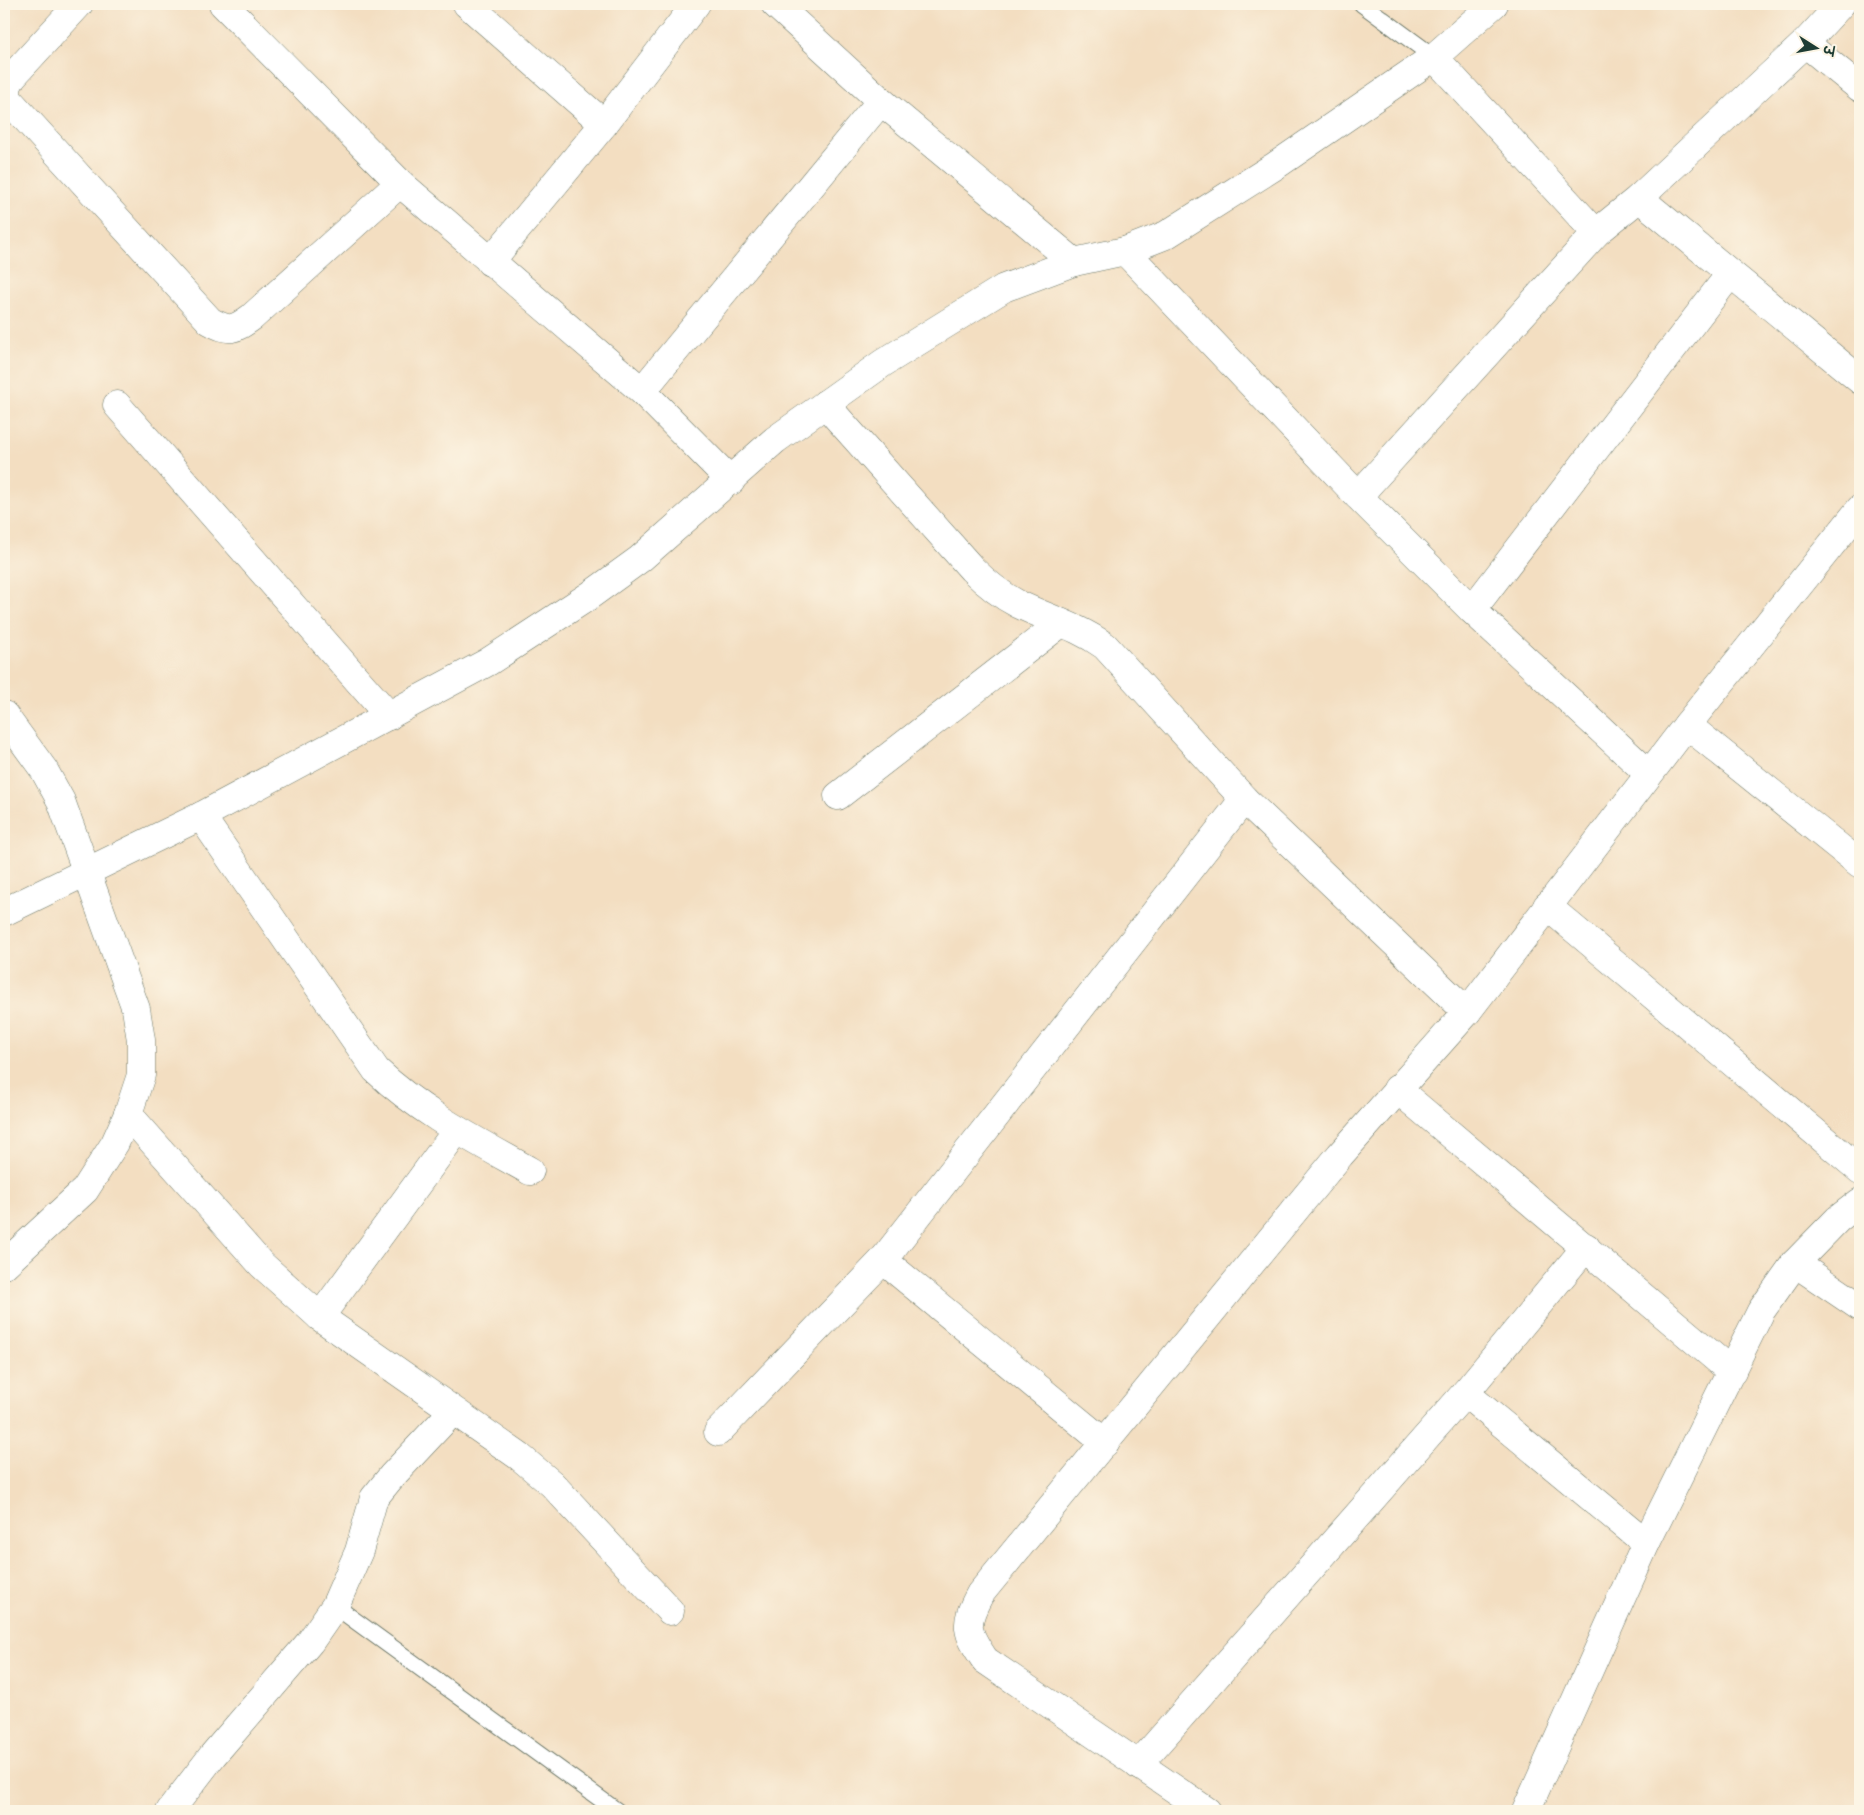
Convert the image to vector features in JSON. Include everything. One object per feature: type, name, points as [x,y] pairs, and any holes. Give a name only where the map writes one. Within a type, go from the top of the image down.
[{"type":"street","points":[[79,4],[12,76],[7,87],[7,98],[210,321],[226,330],[238,328],[252,317],[400,184]]},
{"type":"street","points":[[223,4],[400,184],[642,391],[731,481]]},
{"type":"street","points":[[467,4],[604,124]]},
{"type":"street","points":[[490,262],[604,124],[696,4]]},
{"type":"street","points":[[774,4],[881,101],[1074,262]]},
{"type":"street","points":[[4,912],[201,816],[488,662],[589,596],[640,559],[776,440],[883,363],[1004,288],[1074,262],[1125,251],[1175,229],[1275,166],[1434,56],[1494,4]]},
{"type":"street","points":[[1358,496],[1596,233],[1639,198],[1805,43],[1841,4]]},
{"type":"street","points":[[1805,43],[1860,88]]},
{"type":"street","points":[[1434,56],[1596,233]]},
{"type":"street","points":[[642,391],[881,101]]},
{"type":"street","points":[[1639,198],[1860,380]]},
{"type":"street","points":[[1125,251],[1358,496],[1472,610],[1649,774]]},
{"type":"street","points":[[1472,610],[1730,274]]},
{"type":"street","points":[[826,404],[972,569],[992,588],[1017,604],[1084,631],[1105,646],[1244,799],[1467,1012]]},
{"type":"street","points":[[117,405],[389,716]]},
{"type":"street","points":[[1207,1811],[985,1660],[970,1638],[969,1614],[980,1594],[1340,1155],[1467,1012],[1687,725],[1860,509]]},
{"type":"street","points":[[838,796],[1061,623]]},
{"type":"street","points":[[4,715],[44,770],[61,801],[88,871],[136,1009],[141,1040],[141,1075],[128,1114],[115,1143],[85,1190],[4,1265]]},
{"type":"street","points":[[1687,725],[1860,864]]},
{"type":"street","points":[[718,1432],[883,1260],[1244,799]]},
{"type":"street","points":[[201,816],[376,1070],[397,1090],[457,1130],[530,1171]]},
{"type":"street","points":[[1547,906],[1860,1170]]},
{"type":"street","points":[[1397,1090],[1586,1247],[1732,1372]]},
{"type":"street","points":[[128,1114],[261,1264],[320,1317],[520,1457],[552,1484],[670,1611]]},
{"type":"street","points":[[320,1317],[457,1130]]},
{"type":"street","points":[[1526,1811],[1646,1543],[1761,1311],[1795,1262],[1838,1218],[1860,1202]]},
{"type":"street","points":[[1138,1765],[1465,1393],[1586,1247]]},
{"type":"street","points":[[883,1260],[1105,1443]]},
{"type":"street","points":[[1795,1262],[1860,1307]]},
{"type":"street","points":[[1465,1393],[1646,1543]]},
{"type":"street","points":[[170,1811],[213,1755],[310,1642],[335,1606],[358,1551],[374,1498],[392,1476],[454,1411]]},
{"type":"lane","points":[[1362,4],[1434,56]]},
{"type":"lane","points":[[335,1606],[617,1811]]}]
